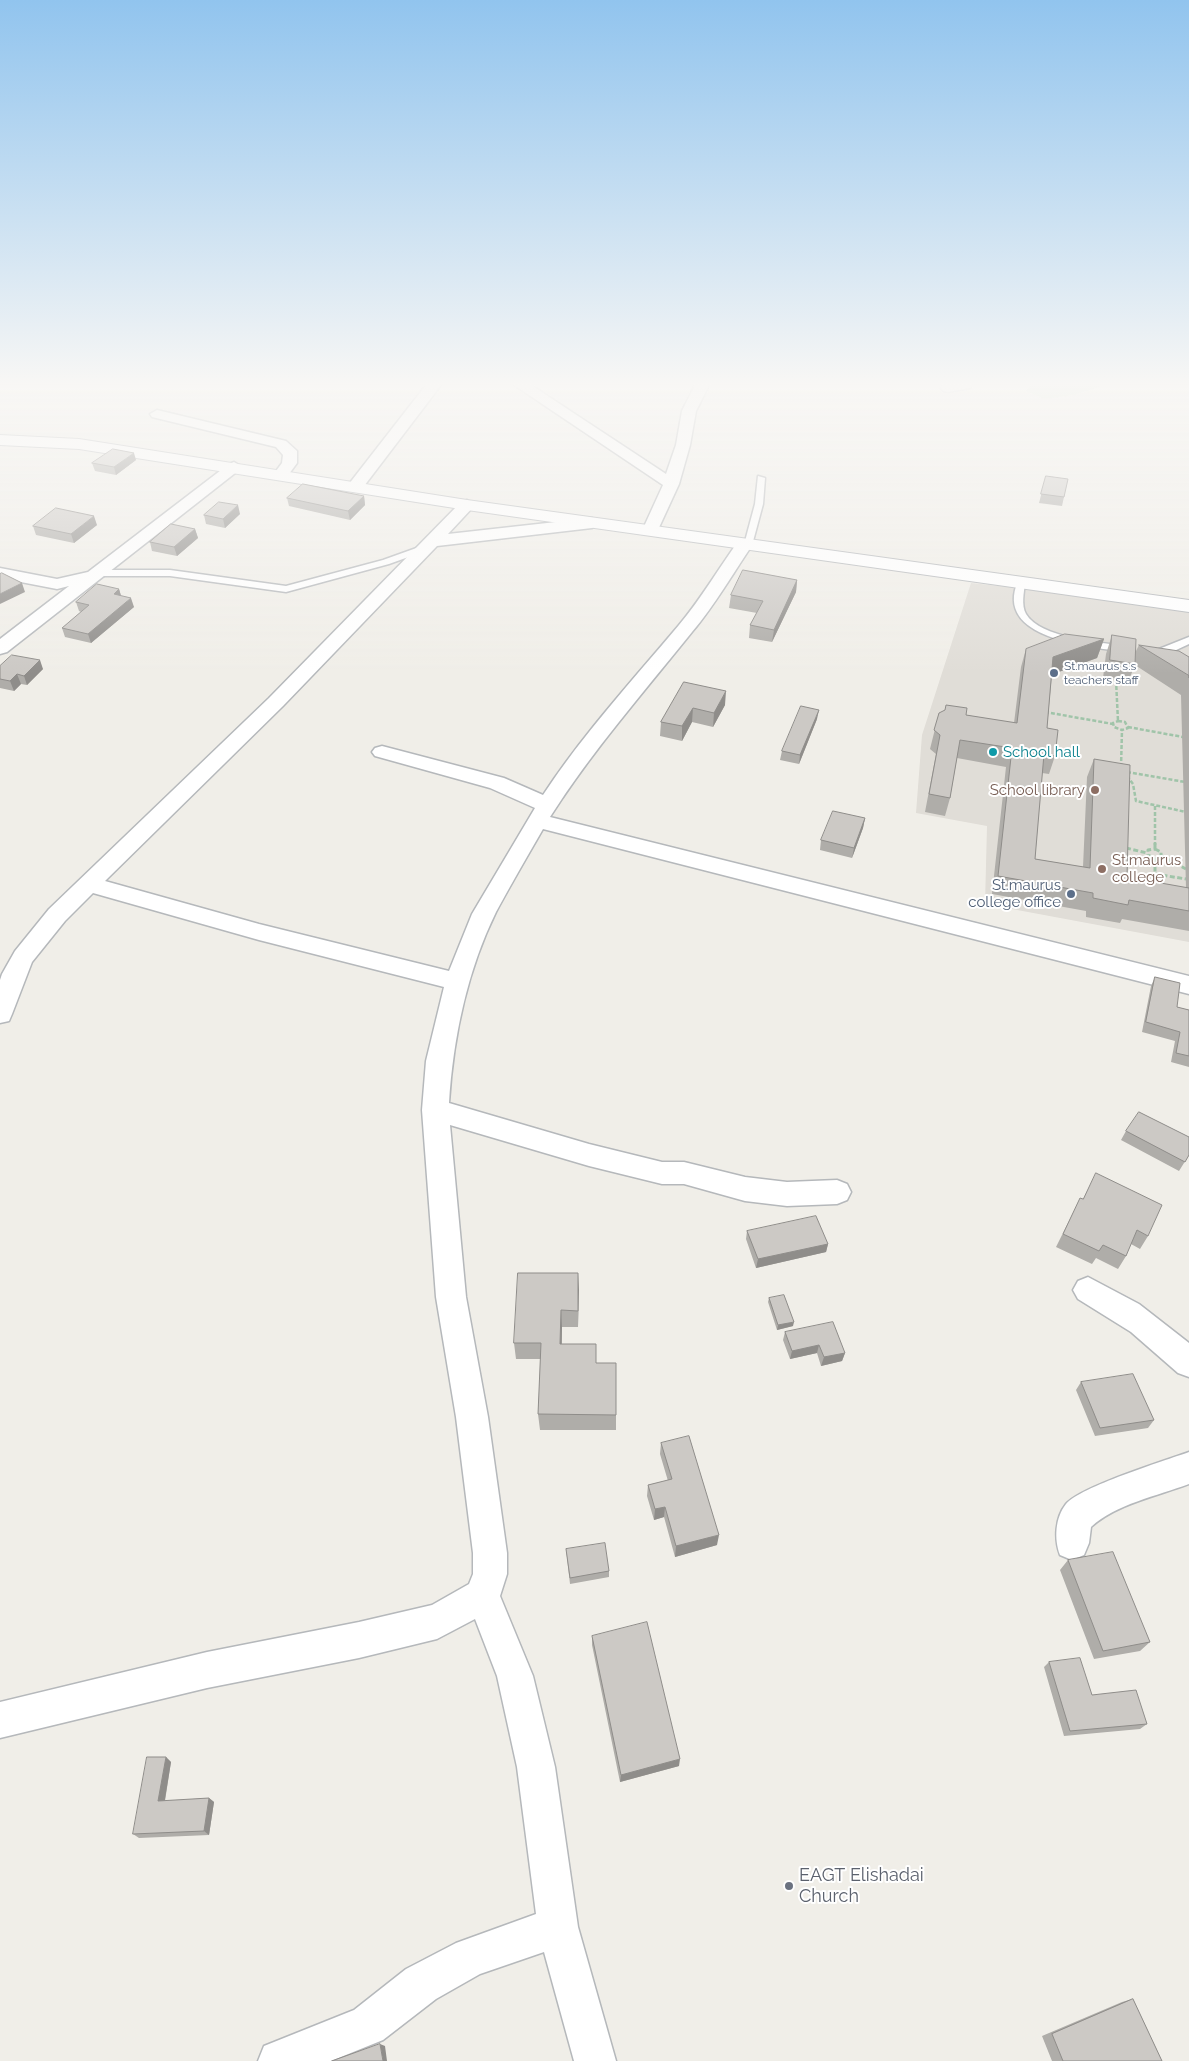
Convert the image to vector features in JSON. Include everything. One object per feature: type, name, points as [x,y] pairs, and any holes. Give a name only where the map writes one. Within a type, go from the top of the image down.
[{"type":"street","points":[[0,648],[215,481]]},
{"type":"street","points":[[316,481],[747,545],[1189,606]]},
{"type":"street","points":[[355,488],[360,481]]},
{"type":"street","points":[[650,531],[671,484],[667,481]]},
{"type":"street","points":[[0,1014],[14,974],[24,957],[57,915],[276,702],[467,504]]},
{"type":"street","points":[[426,546],[489,532],[592,522]]},
{"type":"street","points":[[0,1720],[207,1670],[359,1640],[428,1623],[463,1609],[483,1596],[490,1574],[490,1553],[472,1417],[451,1297],[434,1110],[439,1061],[457,982],[484,914],[542,813],[590,745],[639,682],[687,627],[747,545]]},
{"type":"street","points":[[0,572],[57,584],[95,573]]},
{"type":"street","points":[[382,752],[497,783],[542,813],[1189,985]]},
{"type":"street","points":[[89,884],[259,932],[457,982]]},
{"type":"street","points":[[434,1110],[589,1155],[662,1173],[684,1173],[745,1189],[787,1194],[837,1192]]},
{"type":"street","points":[[1088,1290],[1119,1306],[1169,1343],[1189,1363]]},
{"type":"street","points":[[1072,1543],[1073,1528],[1078,1515],[1100,1502],[1189,1468]]},
{"type":"street","points":[[483,1596],[515,1676],[534,1758],[558,1927],[595,2061]]},
{"type":"street","points":[[279,2061],[368,2025],[422,1984],[470,1957],[558,1927]]},
{"type":"lane","points":[[747,545],[759,504],[761,481]]},
{"type":"lane","points":[[95,573],[170,573],[286,589],[386,562],[426,546]]},
{"type":"lane","points":[[1021,583],[1020,612],[1025,620],[1040,629],[1082,642],[1181,658]]},
{"type":"lane","points":[[1146,652],[1171,649],[1189,640]]},
{"type":"path","points":[[1116,680],[1118,721]]},
{"type":"path","points":[[1044,712],[1113,724],[1116,728],[1122,730],[1128,727],[1183,737]]},
{"type":"path","points":[[1113,724],[1118,721],[1125,722],[1128,727]]},
{"type":"path","points":[[1122,730],[1121,764],[1133,784],[1136,801],[1186,812]]},
{"type":"path","points":[[1124,771],[1185,782]]},
{"type":"path","points":[[1155,806],[1155,849]]},
{"type":"path","points":[[1121,847],[1147,852],[1155,859],[1154,893]]},
{"type":"path","points":[[1147,852],[1148,850],[1155,849],[1161,852],[1162,856],[1186,869]]},
{"type":"path","points":[[1155,859],[1162,856]]},
{"type":"path","points":[[1155,874],[1186,879]]},
{"type":"shaded area","points":[[971,583],[1143,601],[1189,609],[1189,942],[985,904],[987,826],[916,813],[922,735]]},
{"type":"building","points":[[1045,481],[1068,481],[1064,497],[1041,494]]},
{"type":"building","points":[[303,484],[364,496],[348,511],[287,498]]},
{"type":"building","points":[[219,502],[238,505],[223,519],[204,515]]},
{"type":"building","points":[[56,508],[94,516],[71,534],[33,526]]},
{"type":"building","points":[[171,524],[195,529],[174,547],[150,542]]},
{"type":"building","points":[[743,570],[797,580],[774,630],[750,625],[763,601],[731,595]]},
{"type":"building","points":[[2,573],[22,583],[0,594],[0,574]]},
{"type":"building","points":[[97,584],[119,589],[114,594],[131,598],[88,634],[62,628],[89,605],[76,602]]},
{"type":"building","points":[[1065,634],[1104,639],[1053,657],[1047,728],[1058,730],[1055,756],[1044,754],[1035,859],[1090,868],[1094,759],[1130,765],[1127,877],[1189,888],[1189,911],[1129,900],[1128,905],[1093,898],[1093,893],[998,876],[1012,748],[960,740],[950,798],[929,794],[940,735],[934,730],[939,713],[945,710],[946,705],[967,708],[966,715],[1017,723],[1026,649]]},
{"type":"building","points":[[1112,635],[1136,639],[1135,664],[1110,660]]},
{"type":"building","points":[[1139,645],[1179,651],[1189,657],[1189,676]]},
{"type":"building","points":[[12,655],[40,660],[24,676],[17,674],[10,681],[0,679],[0,666]]},
{"type":"building","points":[[684,682],[726,691],[714,713],[693,708],[682,726],[661,722]]},
{"type":"building","points":[[801,706],[819,710],[800,755],[782,751]]},
{"type":"building","points":[[833,811],[865,818],[854,848],[821,840]]},
{"type":"building","points":[[1155,977],[1180,983],[1177,1007],[1189,1010],[1189,1056],[1176,1053],[1180,1032],[1146,1022]]},
{"type":"building","points":[[1139,1112],[1189,1137],[1189,1155],[1185,1162],[1126,1131]]},
{"type":"building","points":[[1096,1173],[1162,1205],[1148,1236],[1137,1230],[1126,1256],[1103,1245],[1099,1251],[1063,1234],[1080,1198],[1083,1199]]},
{"type":"building","points":[[816,1216],[828,1244],[758,1259],[747,1231]]},
{"type":"building","points":[[518,1273],[578,1273],[578,1311],[561,1310],[560,1344],[596,1344],[596,1363],[616,1363],[616,1415],[538,1414],[541,1343],[514,1343]]},
{"type":"building","points":[[784,1295],[794,1322],[778,1325],[769,1298]]},
{"type":"building","points":[[833,1322],[845,1353],[824,1357],[819,1345],[792,1351],[785,1332]]},
{"type":"building","points":[[1133,1374],[1154,1420],[1100,1428],[1081,1382]]},
{"type":"building","points":[[689,1436],[719,1535],[676,1546],[665,1507],[655,1509],[648,1485],[672,1479],[661,1443]]},
{"type":"building","points":[[605,1543],[609,1571],[570,1578],[566,1549]]},
{"type":"building","points":[[1113,1552],[1150,1642],[1103,1651],[1068,1560]]},
{"type":"building","points":[[647,1622],[680,1759],[621,1775],[592,1636]]},
{"type":"building","points":[[1080,1658],[1092,1695],[1136,1690],[1147,1724],[1070,1731],[1049,1662]]},
{"type":"building","points":[[147,1757],[166,1757],[158,1801],[209,1798],[204,1831],[133,1834]]},
{"type":"building","points":[[1133,1999],[1162,2061],[1063,2061],[1052,2034]]},
{"type":"building","points":[[380,2044],[383,2061],[332,2061]]},
{"type":"place","name":"St.maurus s.s teachers staff","points":[[1054,673]]},
{"type":"place","name":"School hall","points":[[993,752]]},
{"type":"place","name":"School library","points":[[1095,790]]},
{"type":"place","name":"St.maurus college","points":[[1102,869]]},
{"type":"place","name":"St.maurus college office","points":[[1071,894]]},
{"type":"place","name":"EAGT Elishadai Church","points":[[789,1886]]}]
